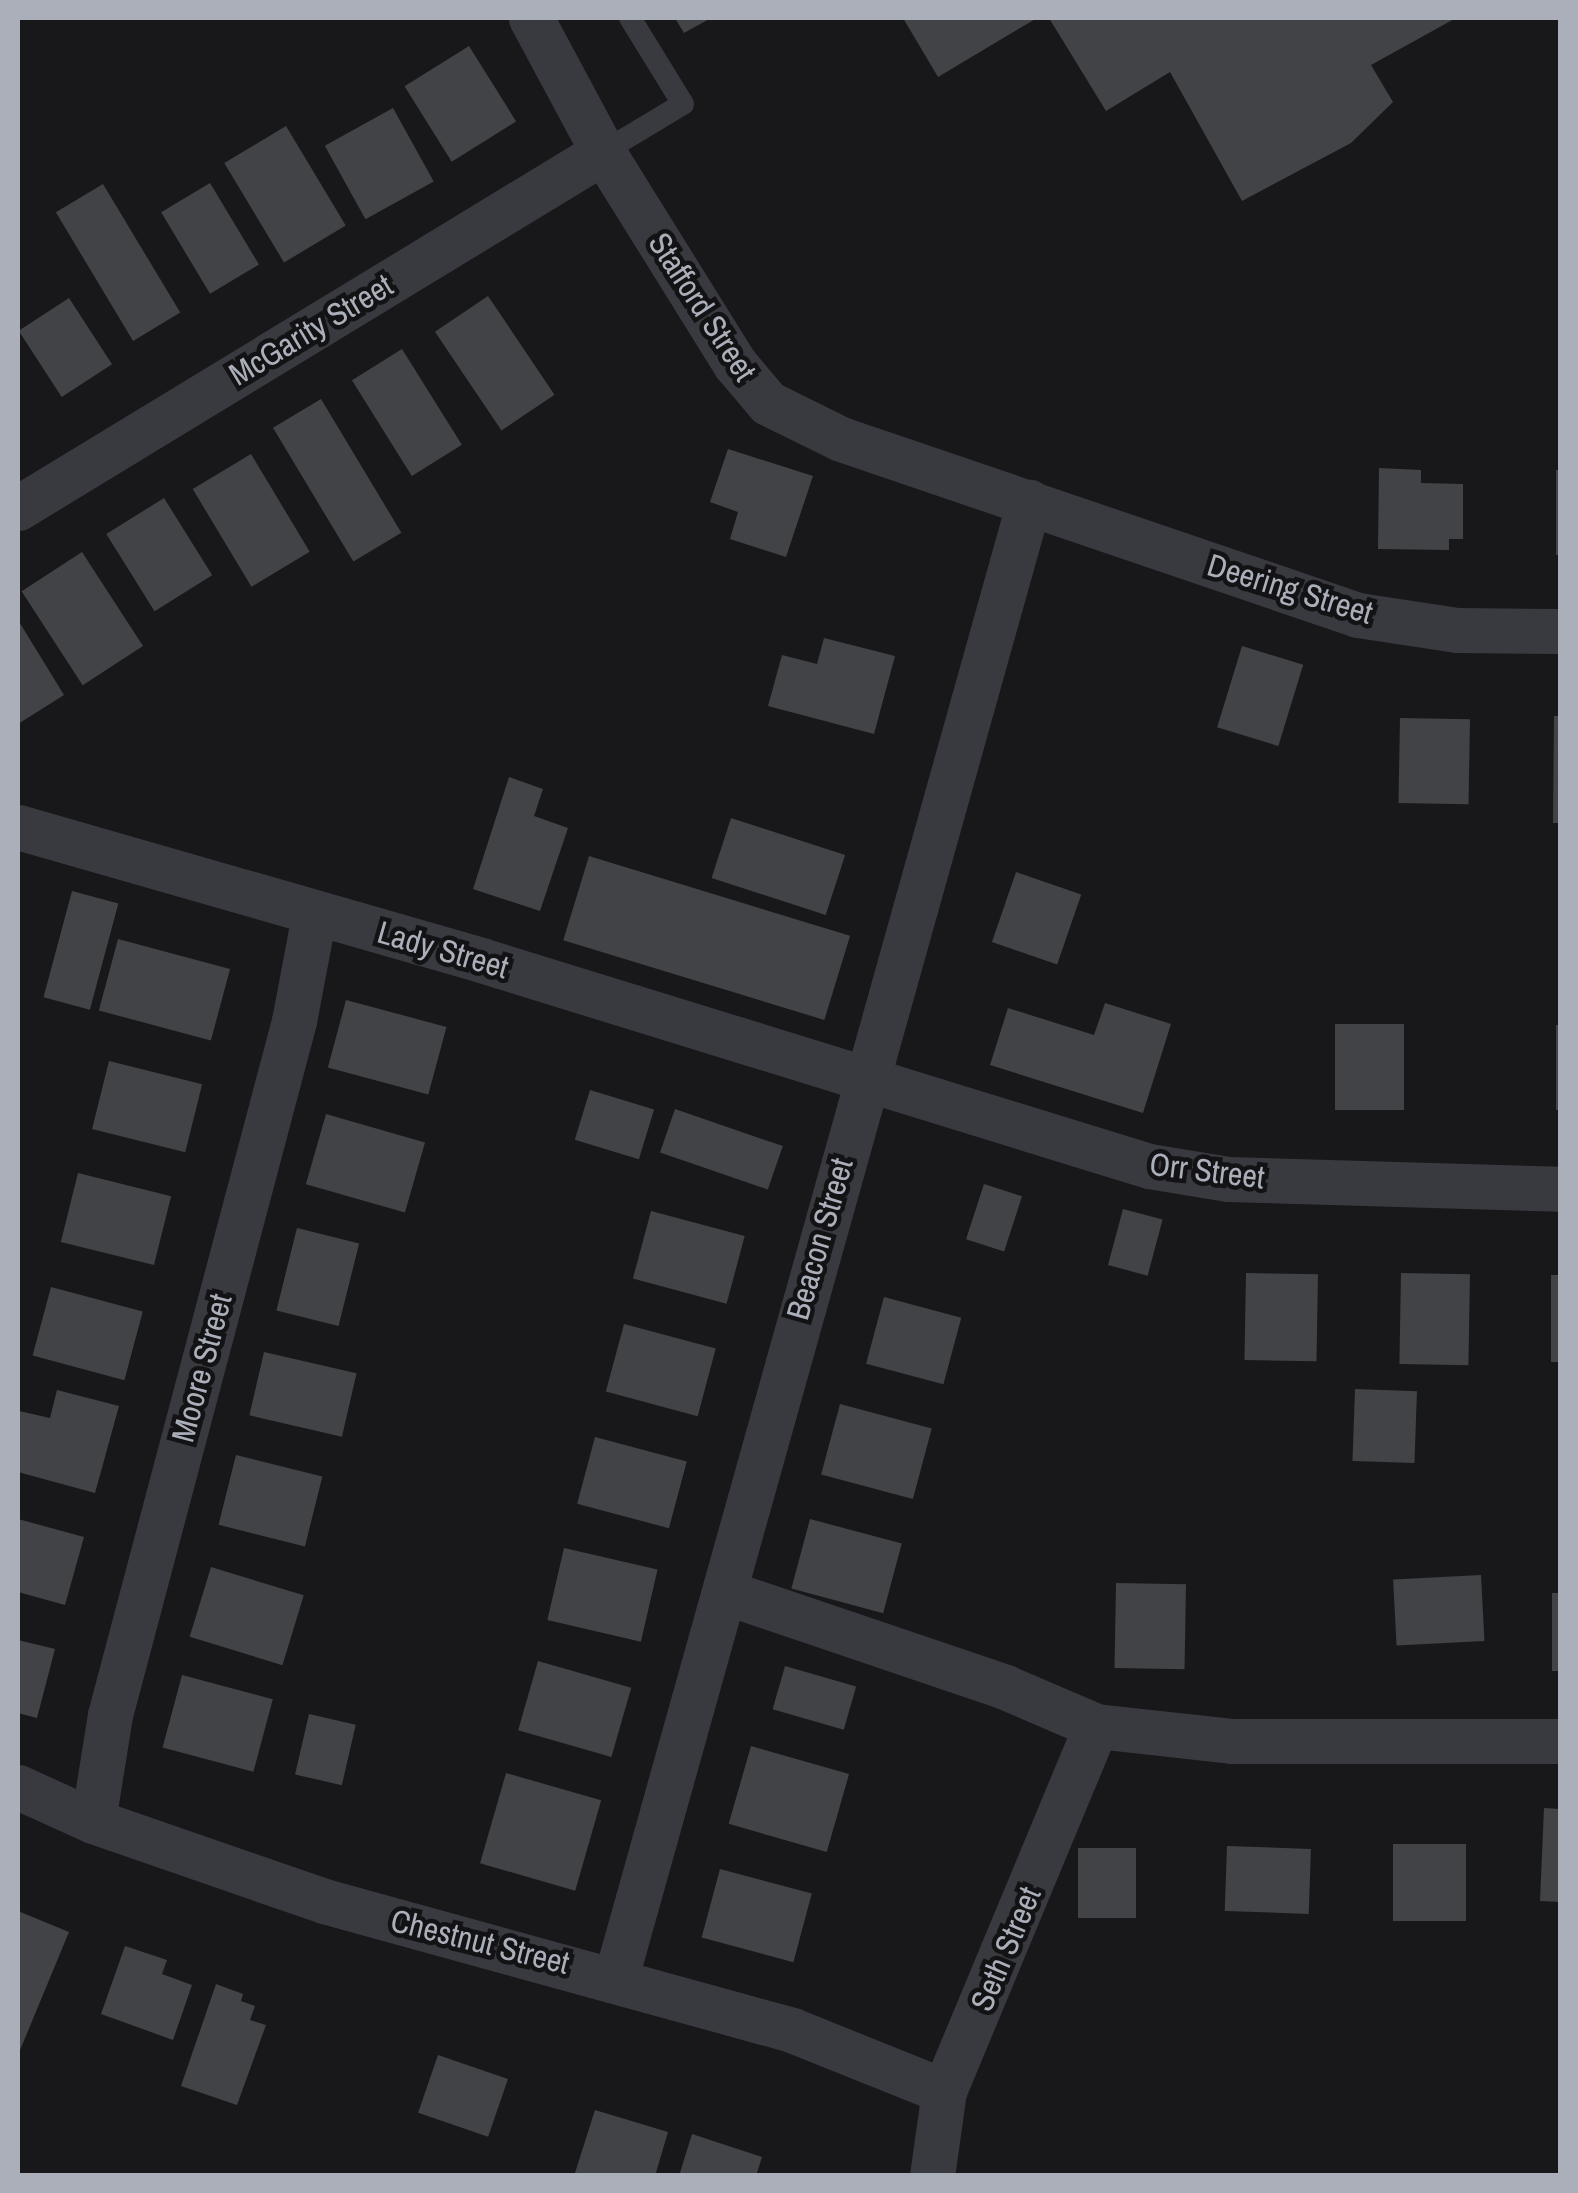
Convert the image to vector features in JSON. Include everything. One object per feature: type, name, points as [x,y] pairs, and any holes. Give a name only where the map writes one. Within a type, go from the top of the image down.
[{"type":"street","name":"Stafford Street","points":[[531,18],[604,152],[735,364],[768,402],[840,440],[1028,502]]},
{"type":"street","name":"McGarity Street","points":[[18,508],[604,152]]},
{"type":"street","name":"Deering Street","points":[[1028,502],[1358,615],[1457,630],[1560,630]]},
{"type":"street","name":"Beacon Street","points":[[616,1976],[1028,502]]},
{"type":"street","name":"Lady Street","points":[[18,827],[866,1078]]},
{"type":"street","name":"Moore Street","points":[[93,1822],[110,1715],[294,1021],[314,915]]},
{"type":"street","name":"Orr Street","points":[[866,1078],[1149,1166],[1212,1176],[1560,1189]]},
{"type":"street","points":[[725,1592],[1005,1687],[1096,1726],[1231,1741],[1560,1741]]},
{"type":"street","name":"Seth Street","points":[[932,2176],[944,2091],[1096,1726]]},
{"type":"street","name":"Chestnut Street","points":[[18,1787],[93,1822],[324,1902],[616,1976],[792,2030],[944,2091]]},
{"type":"lane","points":[[604,152],[683,104],[630,18]]},
{"type":"building","points":[[675,18],[711,18],[684,33]]},
{"type":"building","points":[[903,18],[1037,18],[938,77]]},
{"type":"building","points":[[1049,18],[1456,18],[1371,65],[1393,102],[1351,143],[1242,201],[1170,72],[1106,111]]},
{"type":"building","points":[[469,46],[516,121],[452,162],[405,86]]},
{"type":"building","points":[[393,108],[434,181],[366,219],[325,146]]},
{"type":"building","points":[[286,126],[346,225],[284,263],[224,163]]},
{"type":"building","points":[[210,183],[259,264],[210,294],[161,212]]},
{"type":"building","points":[[103,184],[180,313],[133,341],[56,212]]},
{"type":"building","points":[[488,296],[555,395],[501,430],[435,332]]},
{"type":"building","points":[[69,298],[112,364],[62,397],[19,331]]},
{"type":"building","points":[[402,349],[462,445],[412,476],[352,380]]},
{"type":"building","points":[[321,399],[401,533],[353,562],[273,428]]},
{"type":"building","points":[[728,449],[813,476],[786,557],[730,539],[738,512],[710,502]]},
{"type":"building","points":[[251,454],[310,552],[251,587],[193,489]]},
{"type":"building","points":[[1379,468],[1421,470],[1421,483],[1463,484],[1463,539],[1449,539],[1449,550],[1378,549]]},
{"type":"building","points":[[1556,470],[1560,470],[1560,555],[1556,555]]},
{"type":"building","points":[[164,498],[212,575],[155,611],[106,534]]},
{"type":"building","points":[[82,552],[143,646],[83,685],[22,591]]},
{"type":"building","points":[[18,620],[64,695],[18,724]]},
{"type":"building","points":[[824,638],[895,656],[874,734],[768,706],[782,655],[817,664]]},
{"type":"building","points":[[1242,646],[1303,665],[1278,746],[1217,727]]},
{"type":"building","points":[[1554,716],[1560,716],[1560,823],[1553,823]]},
{"type":"building","points":[[1400,718],[1470,719],[1469,804],[1399,803]]},
{"type":"building","points":[[509,777],[543,789],[534,816],[568,828],[540,911],[473,889]]},
{"type":"building","points":[[731,818],[845,855],[826,915],[712,878]]},
{"type":"building","points":[[589,856],[850,936],[824,1020],[563,940]]},
{"type":"building","points":[[1016,872],[1081,894],[1057,964],[992,942]]},
{"type":"building","points":[[72,891],[118,903],[90,1010],[44,997]]},
{"type":"building","points":[[118,939],[230,969],[211,1041],[99,1010]]},
{"type":"building","points":[[346,1000],[446,1027],[428,1095],[328,1068]]},
{"type":"building","points":[[1105,1003],[1171,1024],[1143,1113],[990,1065],[1008,1008],[1094,1035]]},
{"type":"building","points":[[1335,1024],[1404,1024],[1404,1110],[1335,1110]]},
{"type":"building","points":[[1556,1025],[1560,1025],[1560,1110],[1556,1110]]},
{"type":"building","points":[[109,1061],[202,1084],[185,1152],[92,1129]]},
{"type":"building","points":[[590,1090],[654,1110],[639,1159],[575,1140]]},
{"type":"building","points":[[675,1109],[783,1146],[768,1190],[660,1152]]},
{"type":"building","points":[[326,1114],[425,1142],[405,1213],[306,1184]]},
{"type":"building","points":[[78,1173],[171,1196],[154,1265],[61,1242]]},
{"type":"building","points":[[984,1184],[1022,1196],[1004,1252],[966,1239]]},
{"type":"building","points":[[1123,1209],[1163,1220],[1148,1276],[1108,1265]]},
{"type":"building","points":[[651,1211],[745,1236],[727,1304],[633,1279]]},
{"type":"building","points":[[297,1228],[359,1243],[339,1326],[276,1310]]},
{"type":"building","points":[[1246,1273],[1318,1274],[1316,1361],[1244,1360]]},
{"type":"building","points":[[1401,1273],[1470,1274],[1468,1365],[1399,1364]]},
{"type":"building","points":[[1551,1275],[1560,1275],[1560,1362],[1551,1362]]},
{"type":"building","points":[[51,1287],[143,1312],[124,1380],[33,1356]]},
{"type":"building","points":[[884,1297],[961,1318],[943,1384],[866,1364]]},
{"type":"building","points":[[624,1324],[716,1349],[698,1416],[606,1392]]},
{"type":"building","points":[[264,1352],[357,1373],[342,1437],[249,1415]]},
{"type":"building","points":[[1355,1389],[1417,1391],[1414,1463],[1352,1461]]},
{"type":"building","points":[[57,1390],[119,1406],[95,1493],[18,1472],[19,1411],[50,1418]]},
{"type":"building","points":[[840,1404],[932,1429],[913,1499],[821,1475]]},
{"type":"building","points":[[595,1437],[687,1462],[669,1528],[577,1504]]},
{"type":"building","points":[[236,1455],[322,1477],[305,1546],[219,1525]]},
{"type":"building","points":[[18,1519],[84,1537],[65,1605],[18,1592]]},
{"type":"building","points":[[810,1519],[902,1544],[883,1613],[791,1589]]},
{"type":"building","points":[[564,1548],[658,1570],[641,1642],[547,1620]]},
{"type":"building","points":[[211,1567],[304,1595],[282,1665],[190,1637]]},
{"type":"building","points":[[1481,1575],[1484,1641],[1397,1646],[1393,1580]]},
{"type":"building","points":[[1116,1583],[1186,1584],[1185,1669],[1115,1668]]},
{"type":"building","points":[[1552,1593],[1560,1593],[1560,1671],[1552,1671]]},
{"type":"building","points":[[18,1640],[55,1649],[37,1718],[18,1713]]},
{"type":"building","points":[[538,1661],[631,1688],[611,1757],[518,1730]]},
{"type":"building","points":[[785,1666],[856,1686],[844,1730],[773,1709]]},
{"type":"building","points":[[182,1675],[273,1699],[253,1772],[163,1747]]},
{"type":"building","points":[[309,1714],[356,1725],[342,1785],[295,1774]]},
{"type":"building","points":[[751,1746],[849,1774],[827,1852],[729,1824]]},
{"type":"building","points":[[506,1773],[601,1800],[575,1891],[480,1863]]},
{"type":"building","points":[[1544,1808],[1560,1809],[1560,1902],[1540,1901]]},
{"type":"building","points":[[1393,1844],[1466,1844],[1466,1921],[1393,1921]]},
{"type":"building","points":[[1227,1846],[1311,1849],[1309,1914],[1225,1911]]},
{"type":"building","points":[[1078,1848],[1136,1848],[1136,1918],[1078,1918]]},
{"type":"building","points":[[720,1869],[812,1894],[793,1962],[702,1938]]},
{"type":"building","points":[[18,1911],[69,1932],[18,2055]]},
{"type":"building","points":[[125,1946],[167,1960],[162,1974],[192,1985],[173,2040],[101,2014]]},
{"type":"building","points":[[216,1984],[243,1994],[241,2001],[255,2006],[250,2020],[266,2025],[237,2105],[181,2086]]},
{"type":"building","points":[[438,2055],[508,2079],[488,2137],[418,2113]]},
{"type":"building","points":[[595,2110],[668,2132],[655,2176],[574,2176]]},
{"type":"building","points":[[692,2134],[762,2157],[756,2176],[679,2176]]}]
